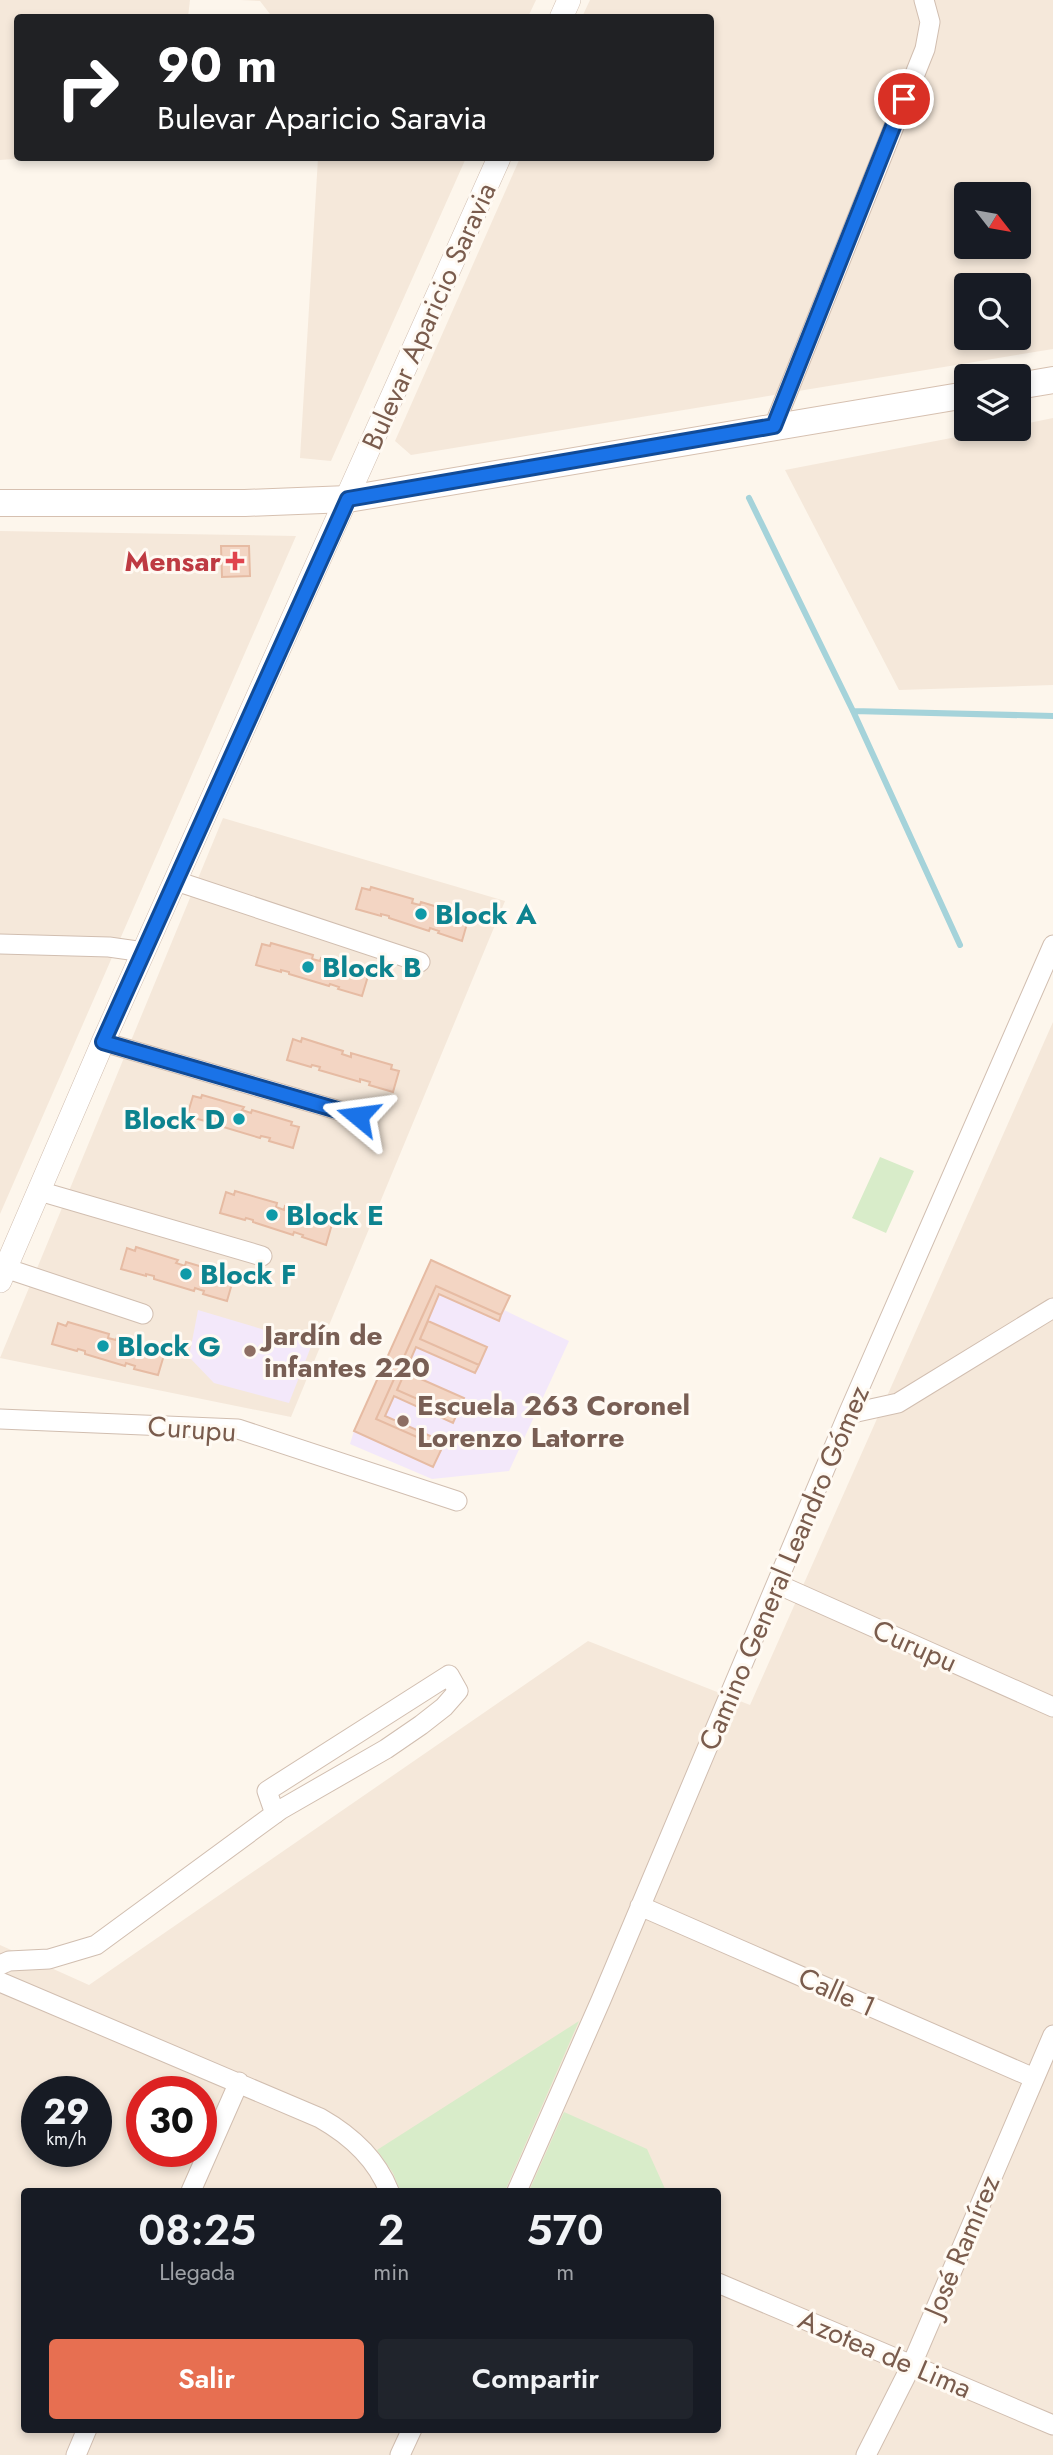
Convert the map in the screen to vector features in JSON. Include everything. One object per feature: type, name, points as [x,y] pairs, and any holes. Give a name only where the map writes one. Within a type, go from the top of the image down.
[{"type":"main road","points":[[1031,384],[1053,380]]},
{"type":"main road","points":[[0,503],[245,503],[348,499],[954,397]]},
{"type":"street","points":[[774,426],[925,49],[930,22],[924,0]]},
{"type":"street","name":"Bulevar Aparicio Saravia","points":[[3,1275],[103,1042],[498,161]]},
{"type":"street","points":[[176,881],[420,962]]},
{"type":"street","points":[[0,944],[109,947],[144,952]]},
{"type":"street","name":"Camino General Leandro Gómez","points":[[518,2188],[848,1414],[1053,945]]},
{"type":"street","points":[[103,1042],[358,1116]]},
{"type":"street","points":[[39,1191],[262,1256]]},
{"type":"street","points":[[3,1275],[143,1314]]},
{"type":"street","points":[[848,1414],[898,1403],[1053,1308]]},
{"type":"street","name":"Curupu","points":[[0,1419],[238,1429],[457,1501]]},
{"type":"street","name":"Curupu","points":[[777,1584],[1053,1707]]},
{"type":"street","points":[[0,1965],[9,1961],[49,1959],[96,1945],[275,1814],[422,1725],[458,1691],[449,1675],[267,1791],[275,1814]]},
{"type":"street","name":"Calle 1","points":[[640,1906],[1034,2078]]},
{"type":"street","points":[[0,1982],[320,2118],[341,2130],[371,2160],[387,2188]]},
{"type":"street","name":"José Ramírez","points":[[866,2455],[912,2364],[1053,2035]]},
{"type":"street","points":[[192,2188],[239,2082]]},
{"type":"street","name":"Azotea de Lima","points":[[721,2284],[1053,2425]]},
{"type":"street","points":[[76,2455],[85,2433]]},
{"type":"street","points":[[400,2455],[410,2433]]},
{"type":"shaded area","points":[[0,0],[190,0],[188,14],[14,14],[14,159],[0,160]]},
{"type":"shaded area","points":[[240,0],[536,0],[529,14],[270,14],[260,1]]},
{"type":"shaded area","points":[[590,0],[1053,0],[1053,349],[411,455],[395,441],[519,161],[714,161],[714,14],[583,14]]},
{"type":"shaded area","points":[[318,161],[465,161],[331,461],[300,458]]},
{"type":"shaded area","points":[[1053,418],[1053,685],[899,690],[785,470],[954,437],[954,441],[1031,441],[1031,423]]},
{"type":"shaded area","points":[[0,531],[296,536],[0,1214]]},
{"type":"shaded area","points":[[223,818],[505,901],[291,1417],[0,1358]]},
{"type":"shaded area","points":[[1053,1022],[1053,2455],[0,2455],[0,1945],[89,1985],[588,1641],[750,1705]]},
{"type":"shaded area","points":[[431,1260],[510,1296],[504,1310],[569,1341],[509,1471],[432,1479],[350,1444]]},
{"type":"shaded area","name":"Jardín de infantes 220","points":[[198,1310],[312,1344],[289,1403],[214,1383],[189,1357]]},
{"type":"green space","points":[[880,1157],[914,1171],[886,1233],[852,1218]]},
{"type":"green space","points":[[579,2021],[506,2188],[399,2188],[393,2173],[377,2150]]},
{"type":"green space","points":[[564,2112],[647,2149],[665,2188],[530,2188]]},
{"type":"building","name":"Mensar","points":[[221,546],[249,546],[250,576],[222,577]]},
{"type":"building","name":"Block A","points":[[371,887],[413,899],[412,903],[420,905],[421,902],[461,914],[460,917],[468,920],[462,941],[430,928],[429,931],[389,916],[356,909],[362,888],[370,890]]},
{"type":"building","name":"Block B","points":[[271,943],[313,955],[312,959],[320,961],[321,958],[361,970],[360,973],[368,976],[362,996],[289,972],[256,965],[262,944],[270,946]]},
{"type":"building","points":[[302,1038],[343,1051],[342,1054],[351,1057],[351,1053],[392,1065],[391,1069],[399,1071],[393,1092],[369,1085],[370,1082],[360,1079],[360,1082],[319,1070],[320,1067],[287,1060],[293,1039],[301,1042]]},
{"type":"building","name":"Block D","points":[[202,1095],[244,1107],[242,1110],[251,1113],[252,1110],[292,1122],[291,1125],[299,1127],[293,1148],[269,1141],[270,1138],[260,1138],[212,1121],[187,1116],[193,1096],[201,1098]]},
{"type":"building","name":"Block E","points":[[235,1191],[277,1203],[276,1207],[284,1210],[285,1206],[325,1218],[324,1221],[332,1224],[326,1245],[294,1232],[293,1235],[253,1220],[220,1213],[226,1192],[234,1195]]},
{"type":"building","name":"Block F","points":[[136,1247],[178,1260],[176,1263],[185,1266],[186,1262],[226,1274],[225,1278],[233,1280],[227,1301],[203,1294],[204,1291],[195,1288],[194,1291],[154,1279],[154,1276],[121,1269],[127,1248],[135,1251]]},
{"type":"building","points":[[431,1260],[510,1296],[501,1315],[436,1286],[421,1319],[376,1419],[442,1448],[433,1467],[354,1431]]},
{"type":"building","points":[[436,1286],[501,1315],[499,1321],[439,1294],[420,1339],[479,1365],[475,1373],[416,1347],[397,1390],[456,1416],[453,1423],[394,1396],[385,1416],[444,1442],[442,1448],[376,1419]]},
{"type":"building","points":[[428,1321],[487,1347],[479,1365],[420,1339]]},
{"type":"building","name":"Block G","points":[[68,1322],[109,1334],[108,1338],[116,1340],[117,1337],[157,1349],[156,1353],[164,1355],[158,1375],[134,1369],[135,1366],[126,1363],[125,1366],[85,1354],[85,1351],[52,1344],[58,1323],[66,1326]]},
{"type":"building","points":[[405,1372],[464,1398],[456,1416],[397,1390]]},
{"type":"waterway","points":[[749,498],[853,711],[960,945]]},
{"type":"waterway","points":[[853,711],[1053,716]]},
{"type":"place","name":"Mensar","points":[[235,561]]},
{"type":"place","name":"Block A","points":[[421,914]]},
{"type":"place","name":"Block B","points":[[308,967]]},
{"type":"place","name":"Block D","points":[[239,1119]]},
{"type":"place","name":"Block E","points":[[272,1215]]},
{"type":"place","name":"Block F","points":[[186,1274]]},
{"type":"place","name":"Block G","points":[[103,1346]]},
{"type":"place","name":"Jardín de infantes 220","points":[[250,1351]]},
{"type":"place","name":"Escuela 263 Coronel Lorenzo Latorre","points":[[403,1421]]},
{"type":"route","points":[[358,1116],[103,1042],[348,499],[774,426],[904,99]]}]
